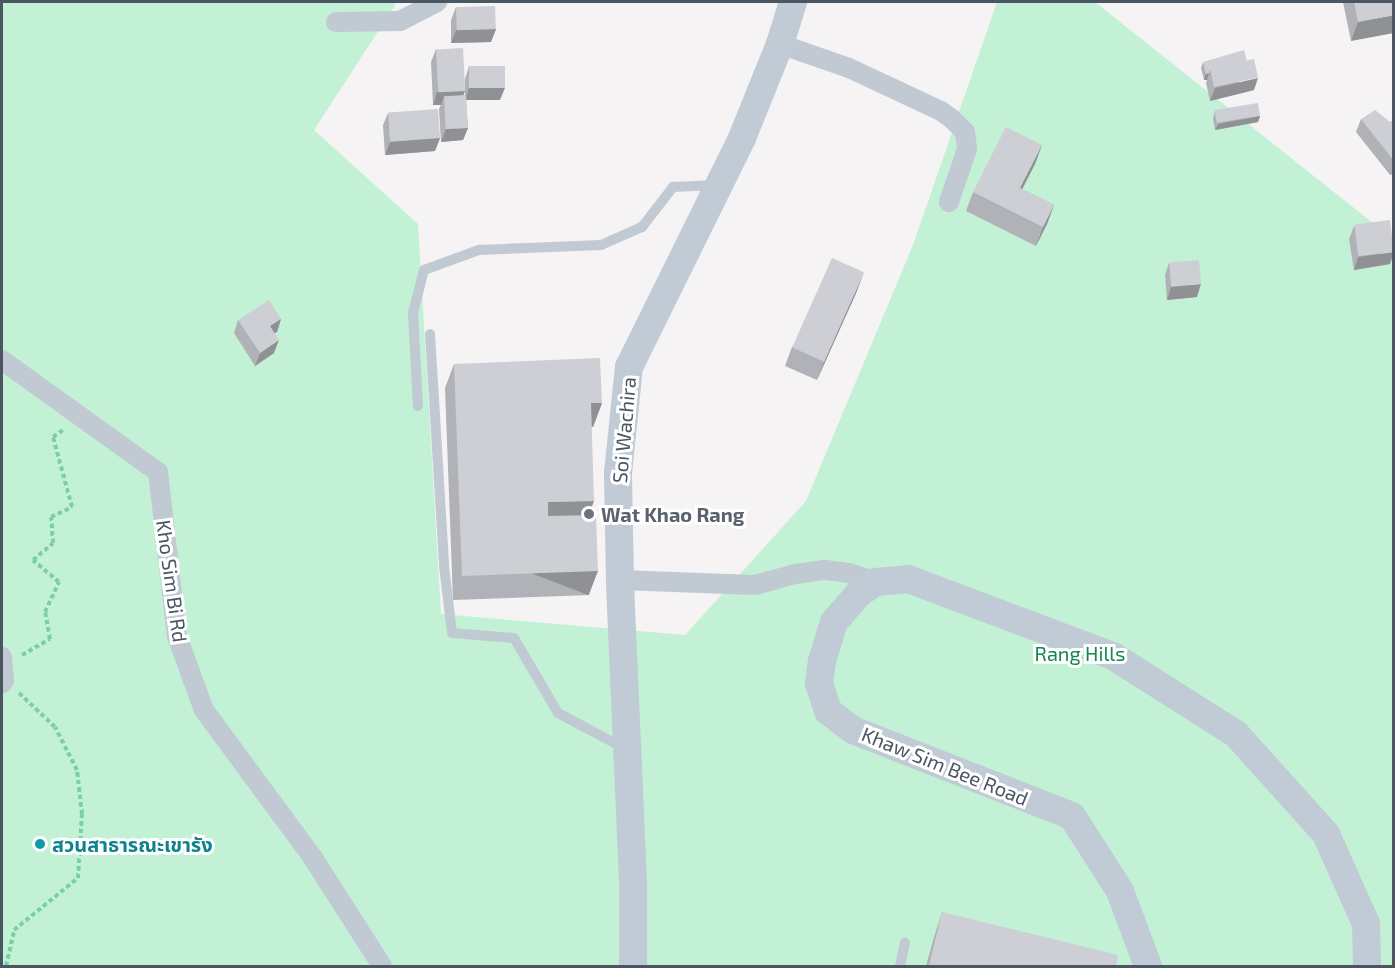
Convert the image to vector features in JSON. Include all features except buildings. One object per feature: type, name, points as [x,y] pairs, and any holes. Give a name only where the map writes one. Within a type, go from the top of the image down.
[{"type":"street","points":[[336,22],[400,21],[437,2]]},
{"type":"street","name":"Soi Wachira","points":[[633,966],[633,882],[620,580],[618,473],[629,367],[742,138],[780,44],[793,2]]},
{"type":"street","points":[[780,44],[849,68],[941,111],[952,119],[965,132],[967,149],[949,202]]},
{"type":"street","name":"Kho Sim Bi Rd","points":[[2,360],[158,472],[177,636],[204,710],[314,858],[382,966]]},
{"type":"street","points":[[620,580],[755,585],[795,574],[825,570],[849,573],[876,582],[908,579],[1113,656],[1236,734],[1326,834],[1366,924],[1367,966]]},
{"type":"street","name":"Khaw Sim Bee Road","points":[[876,582],[858,594],[834,622],[822,661],[819,684],[828,711],[853,730],[1072,816],[1120,891],[1148,966]]},
{"type":"street","points":[[3,682],[10,657]]},
{"type":"lane","points":[[418,406],[413,313],[424,270],[479,250],[601,245],[642,227],[673,187],[719,184]]},
{"type":"lane","points":[[430,334],[444,566],[452,633],[514,638],[558,713],[627,750]]},
{"type":"lane","points":[[900,966],[904,944]]},
{"type":"path","points":[[10,657],[50,639],[45,612],[59,582],[33,560],[53,543],[51,517],[72,507],[53,437],[81,417]]},
{"type":"path","points":[[3,682],[55,727],[77,770],[82,814],[78,878],[14,930],[6,966]]},
{"type":"green space","name":"Rang Hills","points":[[2,2],[397,2],[314,130],[418,224],[441,614],[685,635],[806,501],[913,245],[997,2],[1095,2],[1393,239],[1393,966],[2,966]]},
{"type":"place","name":"Wat Khao Rang","points":[[589,514]]},
{"type":"place","name":"สวนสาธารณะเขารัง","points":[[40,844]]}]
